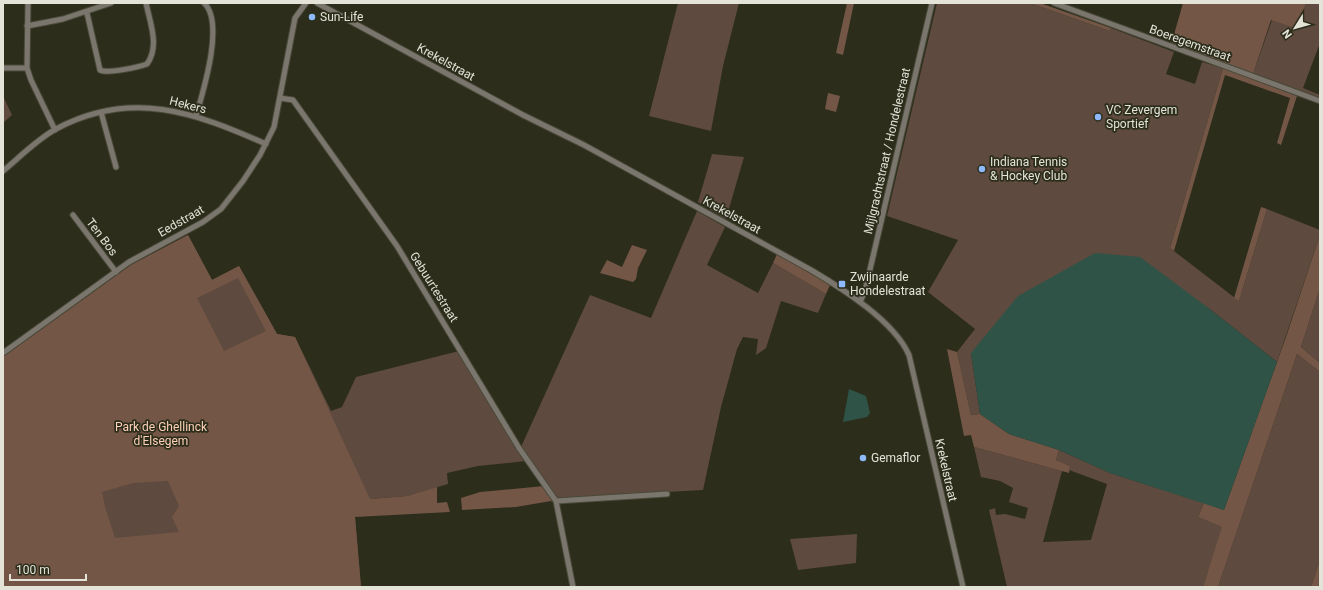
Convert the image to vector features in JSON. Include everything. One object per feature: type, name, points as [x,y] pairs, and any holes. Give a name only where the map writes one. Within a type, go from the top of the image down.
[{"type":"street","points":[[28,3],[27,68],[31,80],[55,130]]},
{"type":"street","points":[[27,26],[87,13],[112,3]]},
{"type":"street","points":[[87,13],[100,70],[108,71],[142,66],[147,64],[153,53],[154,41],[146,3]]},
{"type":"street","points":[[196,116],[206,82],[213,36],[210,13],[204,3]]},
{"type":"street","name":"Eedstraat","points":[[3,353],[147,251],[195,227],[221,209],[240,186],[266,144],[274,127],[295,18],[306,3]]},
{"type":"street","name":"Krekelstraat","points":[[317,3],[523,115],[584,145],[811,270],[860,302],[904,342],[909,355],[963,587]]},
{"type":"street","name":"Mijlgrachtstraat / Hondelestraat","points":[[860,302],[865,291],[932,3]]},
{"type":"street","name":"Boeregemstraat","points":[[1054,3],[1320,101]]},
{"type":"street","points":[[3,68],[27,68]]},
{"type":"street","name":"Gebuurtestraat","points":[[280,98],[293,100],[397,246],[519,448],[556,501],[573,587]]},
{"type":"street","name":"Hekers","points":[[3,171],[32,146],[55,130],[78,119],[101,112],[133,108],[168,109],[196,116],[266,144]]},
{"type":"street","points":[[101,112],[116,167]]},
{"type":"street","name":"Ten Bos","points":[[73,215],[116,272]]},
{"type":"street","points":[[556,501],[667,494]]},
{"type":"green space","points":[[678,3],[739,3],[723,66],[711,131],[649,116]]},
{"type":"green space","points":[[847,3],[854,3],[843,55],[836,53]]},
{"type":"green space","points":[[937,3],[1030,3],[1110,31],[1111,28],[1174,52],[1166,74],[1195,84],[1202,62],[1223,68],[1170,248],[1239,301],[1267,209],[1320,230],[1320,235],[1277,362],[1207,307],[971,353],[980,414],[971,415],[957,352],[975,329],[928,292],[958,240],[887,216]]},
{"type":"green space","points":[[1030,3],[1040,3],[1111,28],[1110,31]]},
{"type":"green space","points":[[1183,3],[1306,3],[1298,29],[1271,20],[1253,74],[1171,45]]},
{"type":"green space","points":[[1306,3],[1320,3],[1320,43],[1303,88],[1320,95],[1320,99],[1253,74],[1272,20],[1298,29]]},
{"type":"green space","points":[[1223,68],[1297,96],[1281,145],[1277,143],[1290,98],[1225,75],[1174,251],[1170,248]]},
{"type":"green space","points":[[828,93],[840,96],[836,112],[825,109]]},
{"type":"green space","points":[[3,96],[12,115],[3,123]]},
{"type":"green space","points":[[712,154],[744,157],[726,219],[698,202]]},
{"type":"green space","points":[[1261,207],[1267,209],[1239,301],[1234,298]]},
{"type":"green space","points":[[697,211],[725,227],[707,265],[758,293],[773,263],[826,294],[818,313],[781,301],[766,348],[756,355],[758,339],[743,337],[737,349],[721,407],[703,490],[556,498],[521,447],[590,295],[651,318]]},
{"type":"green space","name":"Park de Ghellinck d'Elsegem","points":[[188,235],[212,280],[239,266],[277,334],[295,337],[331,411],[342,407],[356,377],[459,351],[526,461],[478,466],[447,473],[448,484],[407,496],[370,499],[355,517],[361,587],[3,587],[3,357],[131,265]]},
{"type":"green space","name":"Park de Ghellinck d'Elsegem","points":[[188,235],[212,280],[239,266],[277,334],[295,337],[370,499],[407,496],[437,487],[437,503],[447,502],[450,512],[355,517],[361,587],[3,587],[3,357],[131,265]],"holes":[[[238,278],[266,331],[224,351],[197,298]],[[168,481],[179,506],[172,517],[179,532],[115,538],[102,492],[133,483]]]},
{"type":"green space","points":[[1320,235],[1320,288],[1301,347],[1320,363],[1320,372],[1297,354],[1218,587],[1203,587],[1222,527],[1198,517],[1204,503],[1224,510],[1286,337]]},
{"type":"green space","points":[[632,245],[647,250],[638,268],[636,279],[633,282],[600,273],[607,260],[622,267]]},
{"type":"green space","points":[[777,254],[830,285],[826,294],[773,263]]},
{"type":"green space","points":[[1320,288],[1320,363],[1301,347]]},
{"type":"green space","points":[[947,349],[957,352],[971,415],[980,414],[1009,434],[1059,450],[1056,460],[1070,466],[1069,473],[974,447],[971,435],[964,436]]},
{"type":"green space","points":[[1297,354],[1320,372],[1320,559],[1311,587],[1218,587]]},
{"type":"green space","points":[[974,447],[1062,471],[1043,542],[1091,540],[1107,484],[1069,470],[1070,466],[1056,460],[1059,450],[1110,473],[1204,503],[1198,517],[1223,527],[1203,587],[1007,587],[989,510],[995,508],[996,515],[1005,514],[1025,519],[1028,508],[1009,502],[1013,488],[1000,481],[981,477]]},
{"type":"green space","points":[[544,486],[553,503],[551,501],[516,507],[462,510],[461,498],[480,492]]},
{"type":"green space","points":[[857,534],[856,563],[798,570],[790,539]]},
{"type":"green space","points":[[1320,559],[1320,582],[1318,587],[1311,587]]},
{"type":"shaded area","points":[[1095,253],[1140,257],[1277,362],[1224,510],[1110,473],[1059,450],[1009,434],[980,414],[971,353],[1018,296]]},
{"type":"shaded area","points":[[849,389],[866,396],[870,413],[867,417],[843,422]]},
{"type":"place","name":"Sun-Life","points":[[312,17]]},
{"type":"place","name":"VC Zevergem Sportief","points":[[1098,117]]},
{"type":"place","name":"Indiana Tennis & Hockey Club","points":[[982,169]]},
{"type":"place","name":"Zwijnaarde Hondelestraat","points":[[842,284]]},
{"type":"place","name":"Gemaflor","points":[[863,458]]}]
